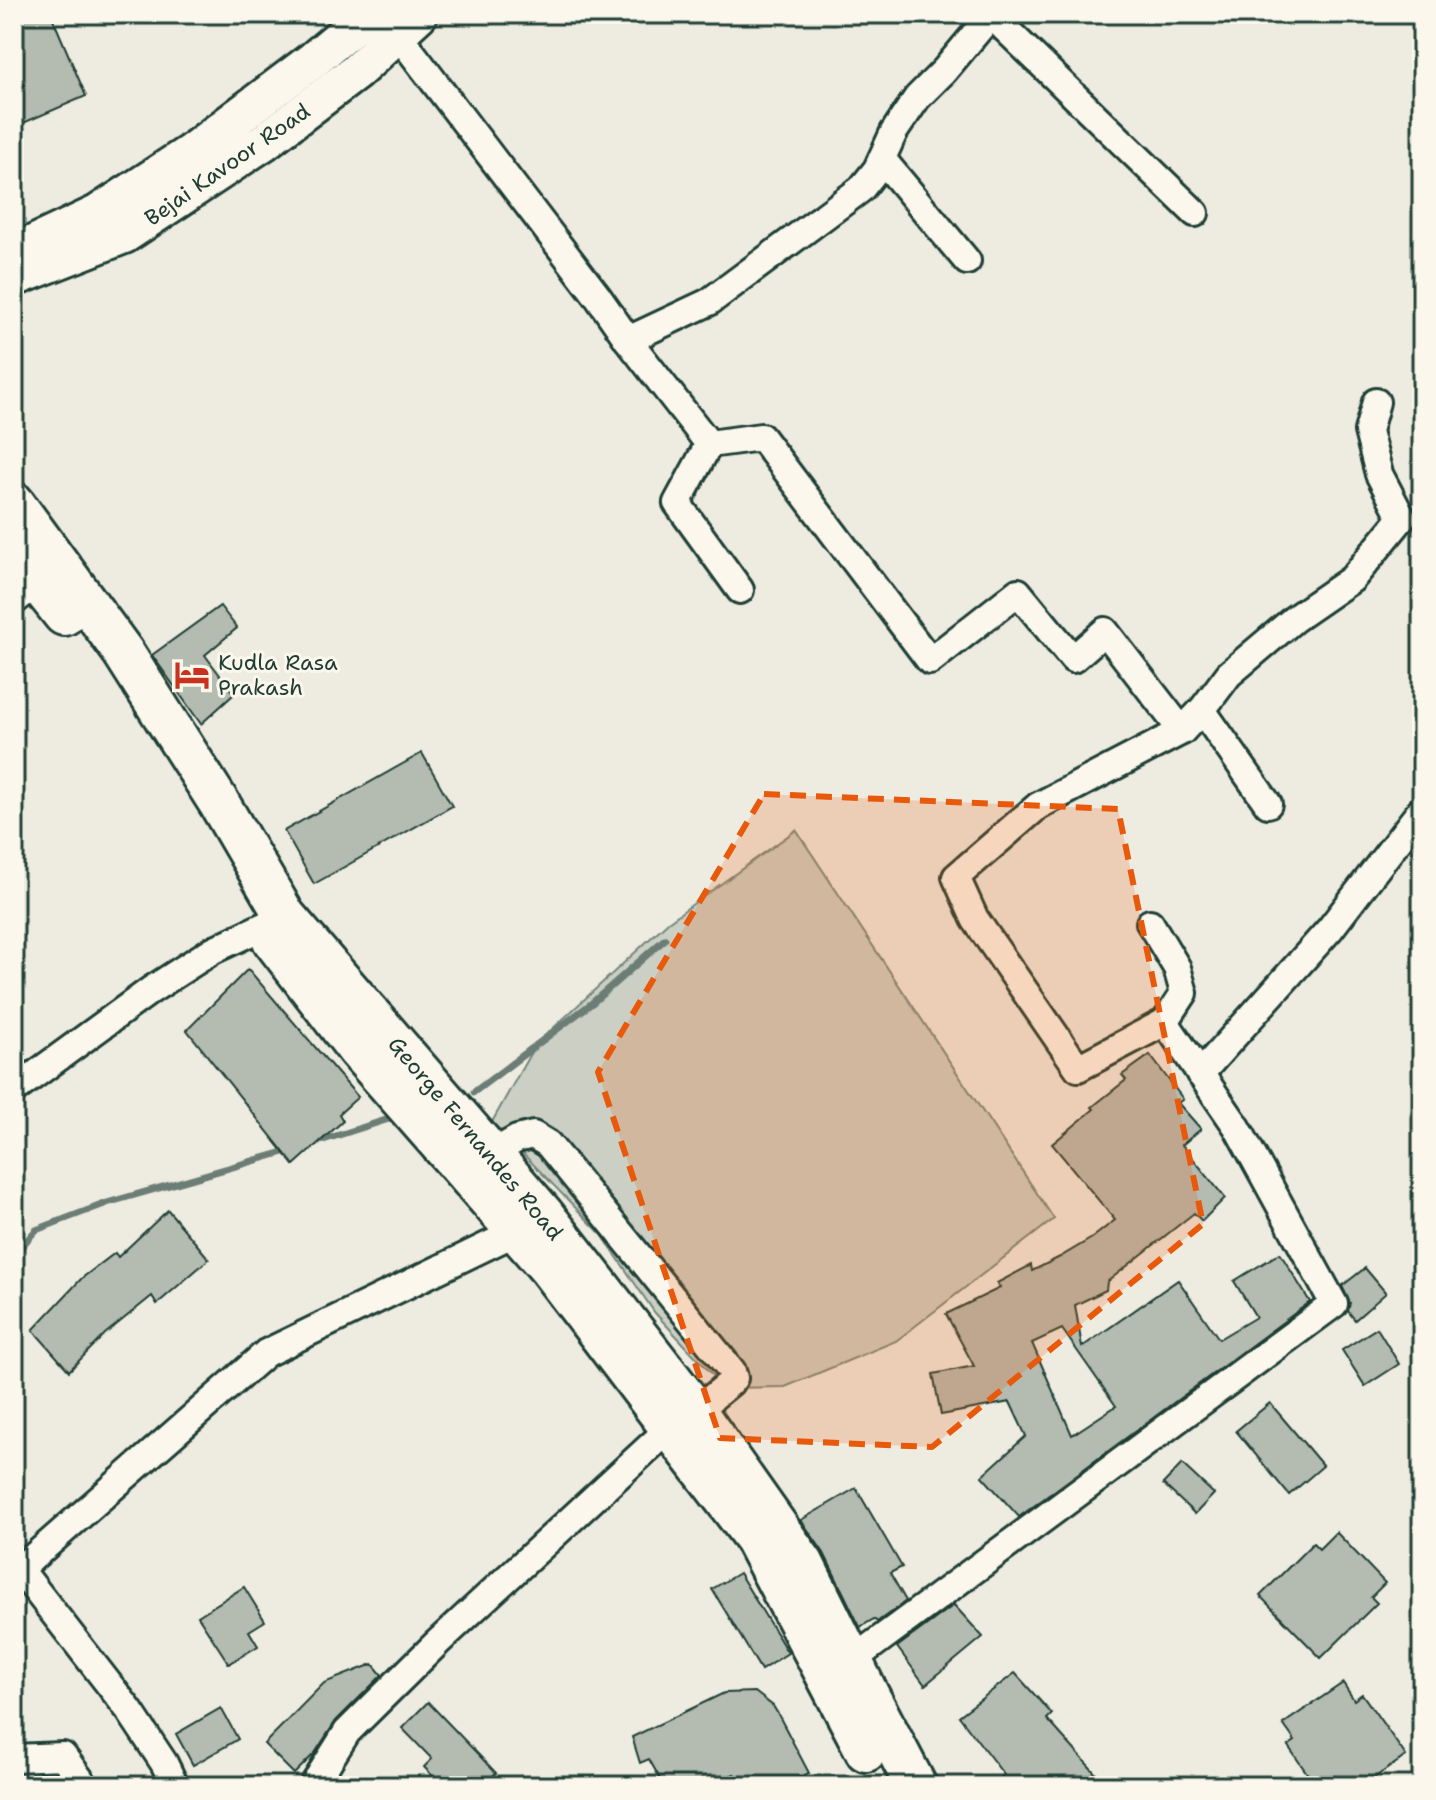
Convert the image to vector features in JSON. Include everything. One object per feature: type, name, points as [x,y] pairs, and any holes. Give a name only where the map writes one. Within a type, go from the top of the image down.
[{"type":"main road","name":"Bejai Kavoor Road","points":[[14,253],[97,214],[190,153],[313,60],[368,14]]},
{"type":"main road","name":"Bejai Kavoor Road","points":[[14,278],[124,235],[264,142],[356,72],[400,20]]},
{"type":"main road","name":"George Fernandes Road","points":[[14,503],[123,652],[219,803],[274,922],[491,1154],[543,1214],[684,1420],[755,1539],[884,1786]]},
{"type":"main road","name":"George Fernandes Road","points":[[22,578],[116,680],[243,882],[274,922],[357,1049],[684,1420],[803,1563],[916,1786]]},
{"type":"street","points":[[628,340],[709,302],[861,189],[877,169],[894,132],[917,98],[944,71],[991,14],[1195,213]]},
{"type":"street","points":[[400,20],[628,340],[709,444]]},
{"type":"street","points":[[882,159],[967,261]]},
{"type":"street","points":[[1150,923],[1177,968],[1184,993],[1165,1022],[1078,1068],[975,919],[956,877],[1038,806],[1182,731],[1229,674],[1294,619],[1352,579],[1402,518],[1379,474],[1368,431],[1376,402]]},
{"type":"street","points":[[709,444],[761,437],[930,661],[1018,592],[1073,659],[1105,631],[1182,731]]},
{"type":"street","points":[[709,444],[677,503],[740,590]]},
{"type":"street","points":[[1202,710],[1268,804]]},
{"type":"street","points":[[1200,1074],[1330,929],[1422,809]]},
{"type":"street","points":[[14,1090],[151,990],[213,950],[274,922]]},
{"type":"street","points":[[851,1661],[1334,1304],[1237,1127],[1165,1022]]},
{"type":"street","points":[[313,1786],[347,1732],[437,1643],[734,1378],[732,1371],[548,1144],[533,1135],[517,1139],[491,1154]]},
{"type":"street","points":[[175,1786],[164,1763],[129,1710],[16,1568],[266,1353],[518,1231]]},
{"type":"street","points":[[14,1758],[63,1756],[85,1786]]},
{"type":"highlighted area","points":[[764,794],[1118,809],[1203,1224],[932,1447],[720,1438],[598,1072]]},
{"type":"shaded area","points":[[796,830],[1054,1219],[896,1341],[785,1387],[725,1388],[655,1313],[602,1235],[492,1122],[535,1045],[668,922]]},
{"type":"building","points":[[14,14],[51,14],[86,96],[14,127]]},
{"type":"building","name":"Kudla Rasa Prakash","points":[[220,606],[237,628],[205,655],[234,694],[201,724],[152,655]]},
{"type":"building","points":[[422,753],[452,806],[314,884],[284,831]]},
{"type":"building","points":[[248,969],[358,1097],[339,1114],[343,1121],[294,1165],[187,1030]]},
{"type":"building","points":[[1150,1055],[1183,1099],[1178,1103],[1201,1129],[1182,1145],[1225,1198],[1202,1221],[1194,1213],[1107,1282],[1106,1290],[1075,1305],[1082,1347],[1178,1280],[1219,1339],[1256,1317],[1234,1281],[1280,1253],[1310,1302],[1019,1517],[982,1476],[1026,1436],[1010,1402],[941,1415],[933,1374],[974,1366],[946,1314],[1000,1288],[997,1283],[1031,1265],[1032,1271],[1060,1257],[1115,1220],[1052,1144],[1126,1080],[1122,1075]],"holes":[[[1062,1329],[1116,1406],[1072,1435],[1032,1343]]]},
{"type":"building","points":[[168,1210],[209,1259],[157,1304],[152,1296],[105,1334],[69,1371],[33,1330],[82,1278],[115,1253],[118,1257]]},
{"type":"building","points":[[1365,1268],[1386,1293],[1355,1320],[1348,1311],[1350,1303],[1342,1286]]},
{"type":"building","points":[[1377,1328],[1399,1364],[1365,1386],[1342,1350]]},
{"type":"building","points":[[1270,1403],[1323,1466],[1289,1495],[1236,1431]]},
{"type":"building","points":[[1182,1464],[1214,1494],[1195,1514],[1163,1484]]},
{"type":"building","points":[[856,1488],[902,1567],[890,1573],[906,1601],[877,1622],[874,1619],[860,1627],[824,1553],[801,1520]]},
{"type":"building","points":[[1336,1532],[1385,1583],[1371,1597],[1377,1603],[1321,1658],[1260,1596],[1313,1543],[1319,1549]]},
{"type":"building","points":[[739,1573],[788,1653],[761,1670],[712,1589]]},
{"type":"building","points":[[244,1587],[265,1621],[249,1631],[258,1646],[229,1664],[198,1616]]},
{"type":"building","points":[[954,1605],[983,1637],[925,1685],[897,1647]]},
{"type":"building","points":[[373,1664],[382,1675],[336,1721],[315,1753],[294,1774],[264,1744],[324,1683]]},
{"type":"building","points":[[1015,1673],[1052,1714],[1047,1719],[1096,1774],[1081,1786],[990,1786],[1004,1775],[959,1716]]},
{"type":"building","points":[[1343,1683],[1354,1700],[1362,1694],[1406,1756],[1362,1786],[1316,1786],[1288,1746],[1295,1741],[1283,1724]]},
{"type":"building","points":[[755,1692],[773,1706],[809,1773],[781,1786],[772,1786],[769,1780],[756,1786],[742,1786],[734,1774],[710,1786],[664,1786],[649,1759],[640,1763],[632,1737],[724,1693]]},
{"type":"building","points":[[428,1702],[496,1773],[483,1786],[442,1786],[424,1767],[432,1759],[402,1728]]},
{"type":"building","points":[[221,1708],[238,1739],[193,1765],[176,1734]]},
{"type":"waterway","points":[[474,1092],[592,1003],[665,939]]},
{"type":"waterway","points":[[314,1143],[392,1118]]},
{"type":"waterway","points":[[14,1255],[36,1230],[107,1203],[291,1150]]},
{"type":"place","name":"Kudla Rasa Prakash","points":[[192,675]]}]
